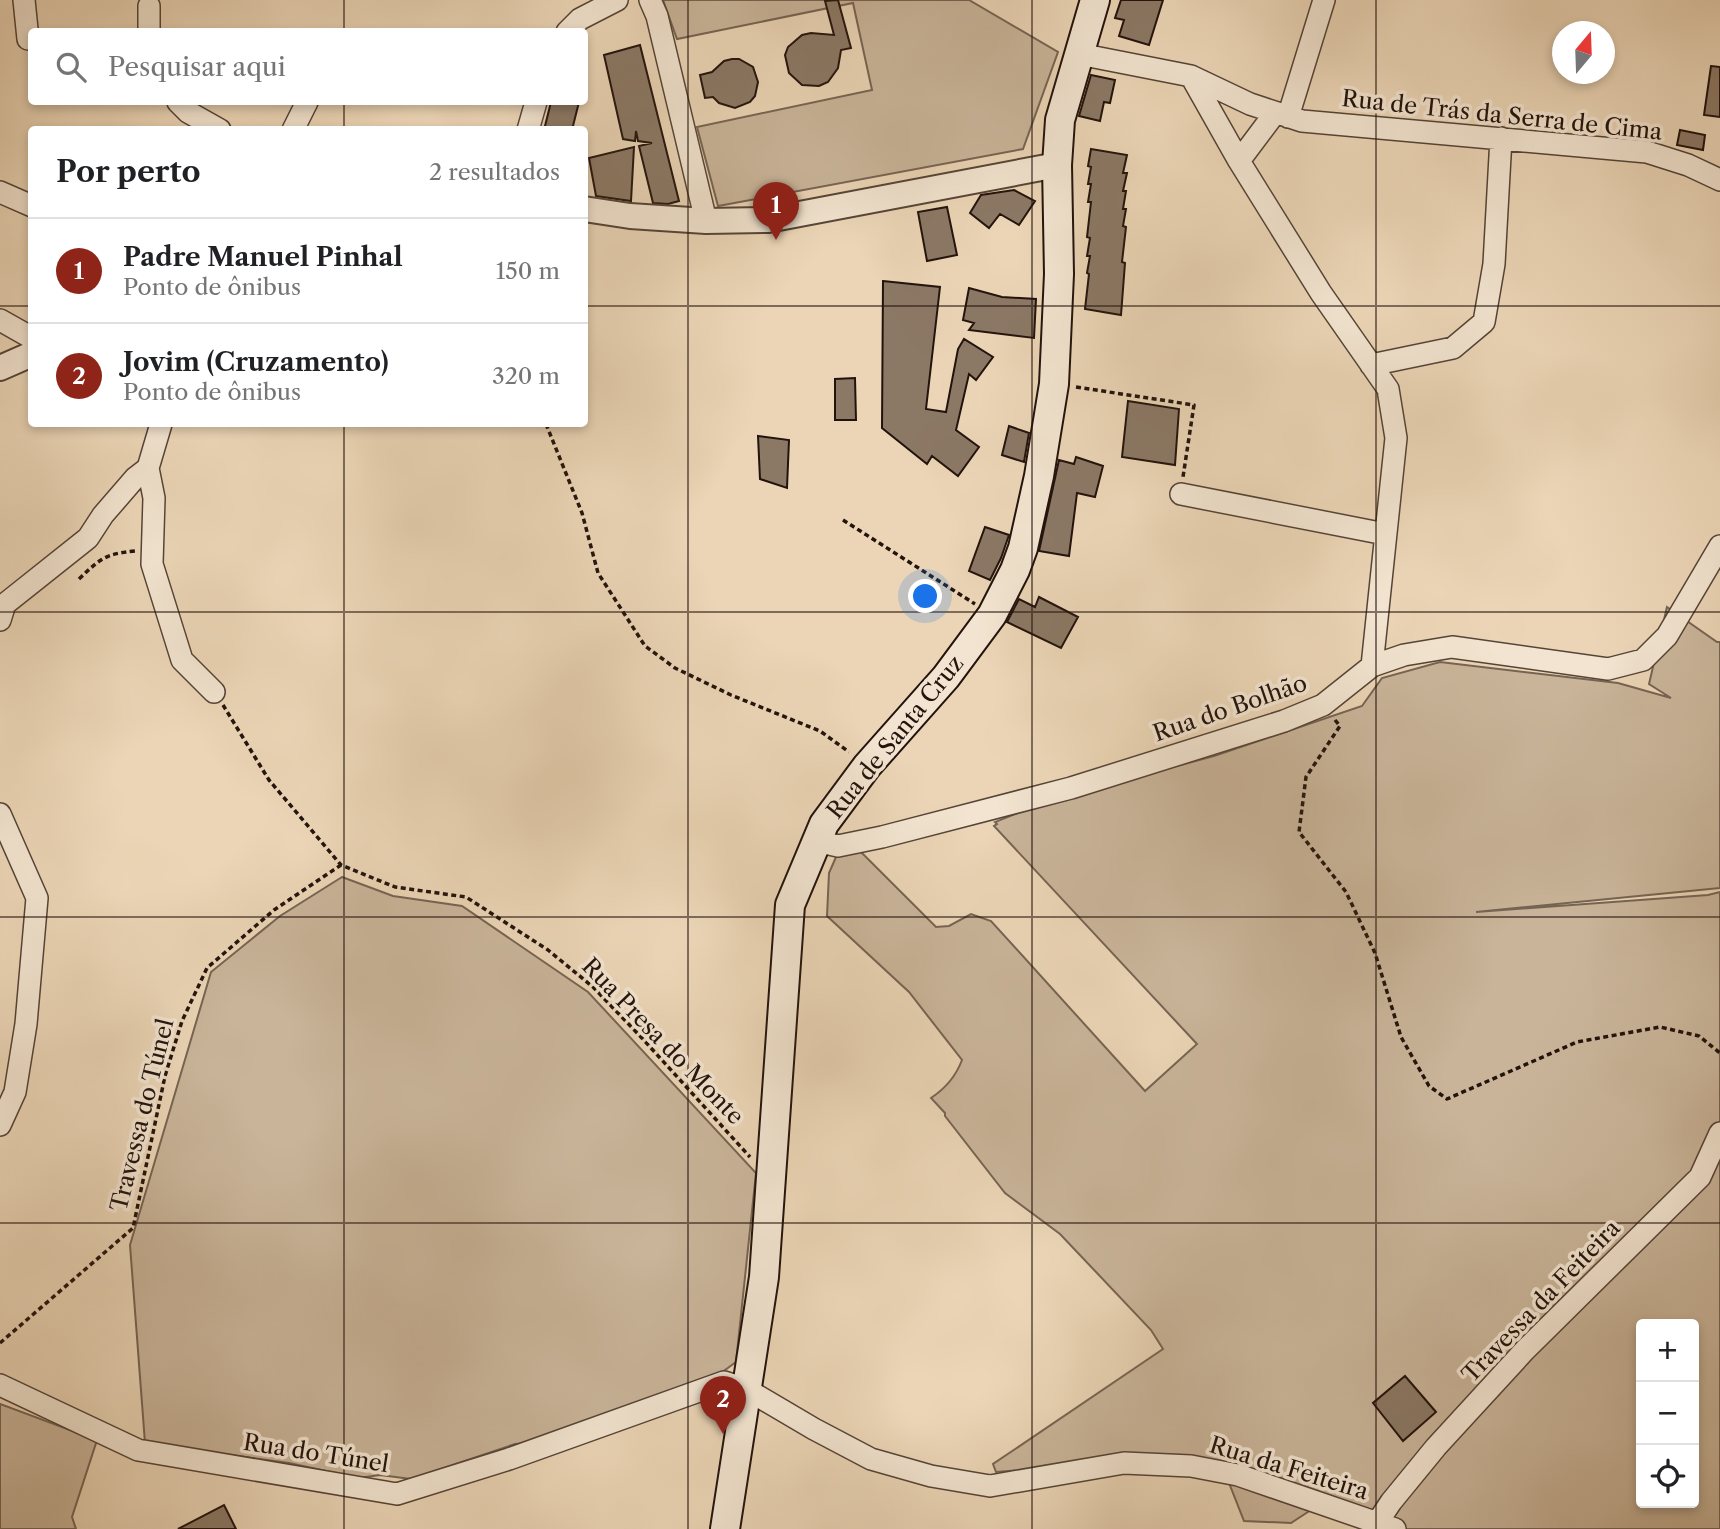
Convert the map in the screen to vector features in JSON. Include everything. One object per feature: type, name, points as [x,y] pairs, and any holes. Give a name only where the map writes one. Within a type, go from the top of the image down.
[{"type":"main road","name":"Rua de Santa Cruz","points":[[725,1529],[764,1277],[790,905],[824,824],[867,766],[946,677],[992,615],[1023,548],[1039,476],[1054,384],[1059,274],[1057,165],[1060,120],[1095,0]]},
{"type":"street","points":[[24,0],[28,39]]},
{"type":"street","points":[[571,28],[580,19],[617,0]]},
{"type":"street","points":[[650,0],[657,16],[706,221]]},
{"type":"street","points":[[1240,162],[1281,115],[1324,0]]},
{"type":"street","points":[[149,6],[149,28]]},
{"type":"street","name":"Rua de Trás da Serra de Cima","points":[[1079,54],[1191,76],[1250,104],[1302,121],[1647,152],[1688,165],[1720,180]]},
{"type":"street","points":[[1191,76],[1240,162],[1321,293],[1388,389],[1396,438],[1372,666]]},
{"type":"street","points":[[181,105],[213,126]]},
{"type":"street","points":[[295,126],[306,105]]},
{"type":"street","points":[[529,126],[535,105]]},
{"type":"street","points":[[1371,365],[1452,348],[1484,322],[1494,264],[1501,138]]},
{"type":"street","points":[[588,210],[630,216],[706,221],[768,220],[1057,165]]},
{"type":"street","points":[[0,192],[28,204]]},
{"type":"street","points":[[0,320],[28,336]]},
{"type":"street","points":[[0,368],[28,356]]},
{"type":"street","points":[[160,427],[148,468],[154,498],[152,564],[182,660],[214,692]]},
{"type":"street","points":[[0,620],[5,604],[88,538],[103,514],[135,478],[148,468]]},
{"type":"street","points":[[1181,494],[1385,534]]},
{"type":"street","name":"Rua do Bolhão","points":[[816,841],[838,846],[882,837],[1071,788],[1284,721],[1323,705],[1372,666],[1404,655],[1452,647],[1608,669],[1643,660],[1667,636],[1720,546]]},
{"type":"street","points":[[0,814],[37,898],[26,1024],[15,1092],[0,1125]]},
{"type":"street","name":"Travessa da Feiteira","points":[[1391,1502],[1436,1447],[1525,1350],[1700,1177],[1720,1133]]},
{"type":"street","name":"Rua do Túnel","points":[[0,1385],[138,1450],[397,1493],[509,1459],[724,1382],[746,1389]]},
{"type":"street","name":"Rua da Feiteira","points":[[746,1389],[870,1459],[931,1476],[989,1486],[1124,1463],[1191,1466],[1238,1475],[1386,1526],[1391,1502]]},
{"type":"path","points":[[1054,384],[1194,405],[1181,494]]},
{"type":"path","points":[[547,427],[582,513],[598,573],[646,646],[675,668],[720,690],[820,731],[867,766]]},
{"type":"path","points":[[843,520],[992,615]]},
{"type":"path","points":[[79,579],[99,560],[111,553],[142,548],[153,537]]},
{"type":"path","name":"Rua Presa do Monte","points":[[214,692],[269,780],[341,865],[395,887],[466,897],[548,950],[593,987],[642,1037],[748,1156],[770,1171]]},
{"type":"path","points":[[1323,705],[1340,726],[1306,777],[1299,832],[1346,892],[1375,953],[1401,1037],[1429,1086],[1447,1099],[1577,1042],[1660,1027],[1699,1035],[1720,1054]]},
{"type":"path","name":"Travessa do Túnel","points":[[0,1343],[132,1228],[166,1076],[182,1021],[207,968],[274,910],[341,865]]},
{"type":"shaded area","points":[[663,0],[969,0],[1058,52],[1023,149],[718,206],[697,127],[872,90],[853,3],[677,39]]},
{"type":"shaded area","points":[[1667,607],[1720,642],[1720,888],[1476,912],[1720,892],[1720,1529],[1386,1529],[1317,1506],[1291,1523],[1244,1521],[1229,1483],[1177,1458],[996,1472],[993,1464],[1163,1349],[1151,1330],[1060,1234],[1005,1193],[931,1098],[950,1081],[962,1060],[909,992],[827,916],[829,873],[836,857],[855,846],[936,927],[949,926],[971,914],[991,921],[1145,1091],[1197,1044],[994,826],[997,824],[995,822],[1051,800],[1214,756],[1362,706],[1382,678],[1440,662],[1618,683],[1671,698],[1649,684]]},
{"type":"shaded area","points":[[342,877],[393,896],[462,906],[588,992],[756,1173],[736,1362],[714,1378],[530,1443],[515,1444],[411,1479],[380,1475],[359,1478],[289,1463],[145,1443],[130,1245],[211,972],[280,916]]},
{"type":"shaded area","points":[[0,1404],[97,1440],[72,1517],[76,1529],[0,1529]]},
{"type":"building","points":[[838,0],[851,48],[841,50],[838,68],[828,82],[819,86],[802,85],[789,73],[785,55],[788,47],[802,35],[834,35],[825,1]]},
{"type":"building","points":[[1121,0],[1163,0],[1149,45],[1119,36],[1124,20],[1115,18]]},
{"type":"building","points":[[640,45],[679,201],[668,204],[653,203],[639,146],[652,143],[638,141],[636,131],[635,141],[623,139],[604,55]]},
{"type":"building","points":[[739,59],[753,67],[758,82],[755,96],[750,102],[735,108],[719,103],[713,97],[705,98],[700,75],[712,72],[724,61]]},
{"type":"building","points":[[1711,66],[1720,67],[1720,117],[1704,115]]},
{"type":"building","points":[[1091,75],[1115,80],[1110,103],[1104,102],[1100,121],[1079,116]]},
{"type":"building","points":[[550,105],[578,105],[573,126],[545,126]]},
{"type":"building","points":[[1680,130],[1705,135],[1703,150],[1677,145]]},
{"type":"building","points":[[634,147],[631,201],[596,196],[589,158]]},
{"type":"building","points":[[1091,149],[1127,155],[1123,173],[1127,173],[1123,191],[1126,191],[1123,226],[1126,227],[1121,315],[1085,309],[1090,256],[1087,256],[1090,238],[1087,237],[1091,202],[1088,202],[1091,167],[1088,166]]},
{"type":"building","points":[[1014,190],[1035,201],[1019,225],[1000,214],[989,228],[970,213],[981,195]]},
{"type":"building","points":[[947,207],[957,255],[927,261],[918,212]]},
{"type":"building","points":[[883,281],[940,287],[926,409],[946,412],[958,349],[964,339],[993,357],[976,380],[969,374],[956,430],[979,447],[958,476],[932,456],[927,464],[882,428]]},
{"type":"building","points":[[969,288],[1002,297],[1036,299],[1034,338],[969,330],[974,323],[963,320]]},
{"type":"building","points":[[855,378],[856,420],[835,420],[835,379]]},
{"type":"building","points":[[1128,401],[1179,409],[1175,465],[1122,457]]},
{"type":"building","points":[[1009,426],[1029,433],[1024,462],[1002,455]]},
{"type":"building","points":[[758,436],[789,440],[787,488],[760,479]]},
{"type":"building","points":[[1076,457],[1103,466],[1095,497],[1077,493],[1069,556],[1039,551],[1059,460],[1074,464]]},
{"type":"building","points":[[985,527],[1009,535],[990,580],[969,571]]},
{"type":"building","points":[[1039,597],[1078,617],[1061,648],[1007,622],[1019,599],[1035,607]]},
{"type":"building","points":[[1405,1376],[1436,1412],[1403,1441],[1373,1403]]},
{"type":"building","points":[[224,1505],[236,1529],[178,1529]]},
{"type":"place","name":"Padre Manuel Pinhal","points":[[776,240]]},
{"type":"place","name":"Jovim (Cruzamento)","points":[[723,1434]]}]
